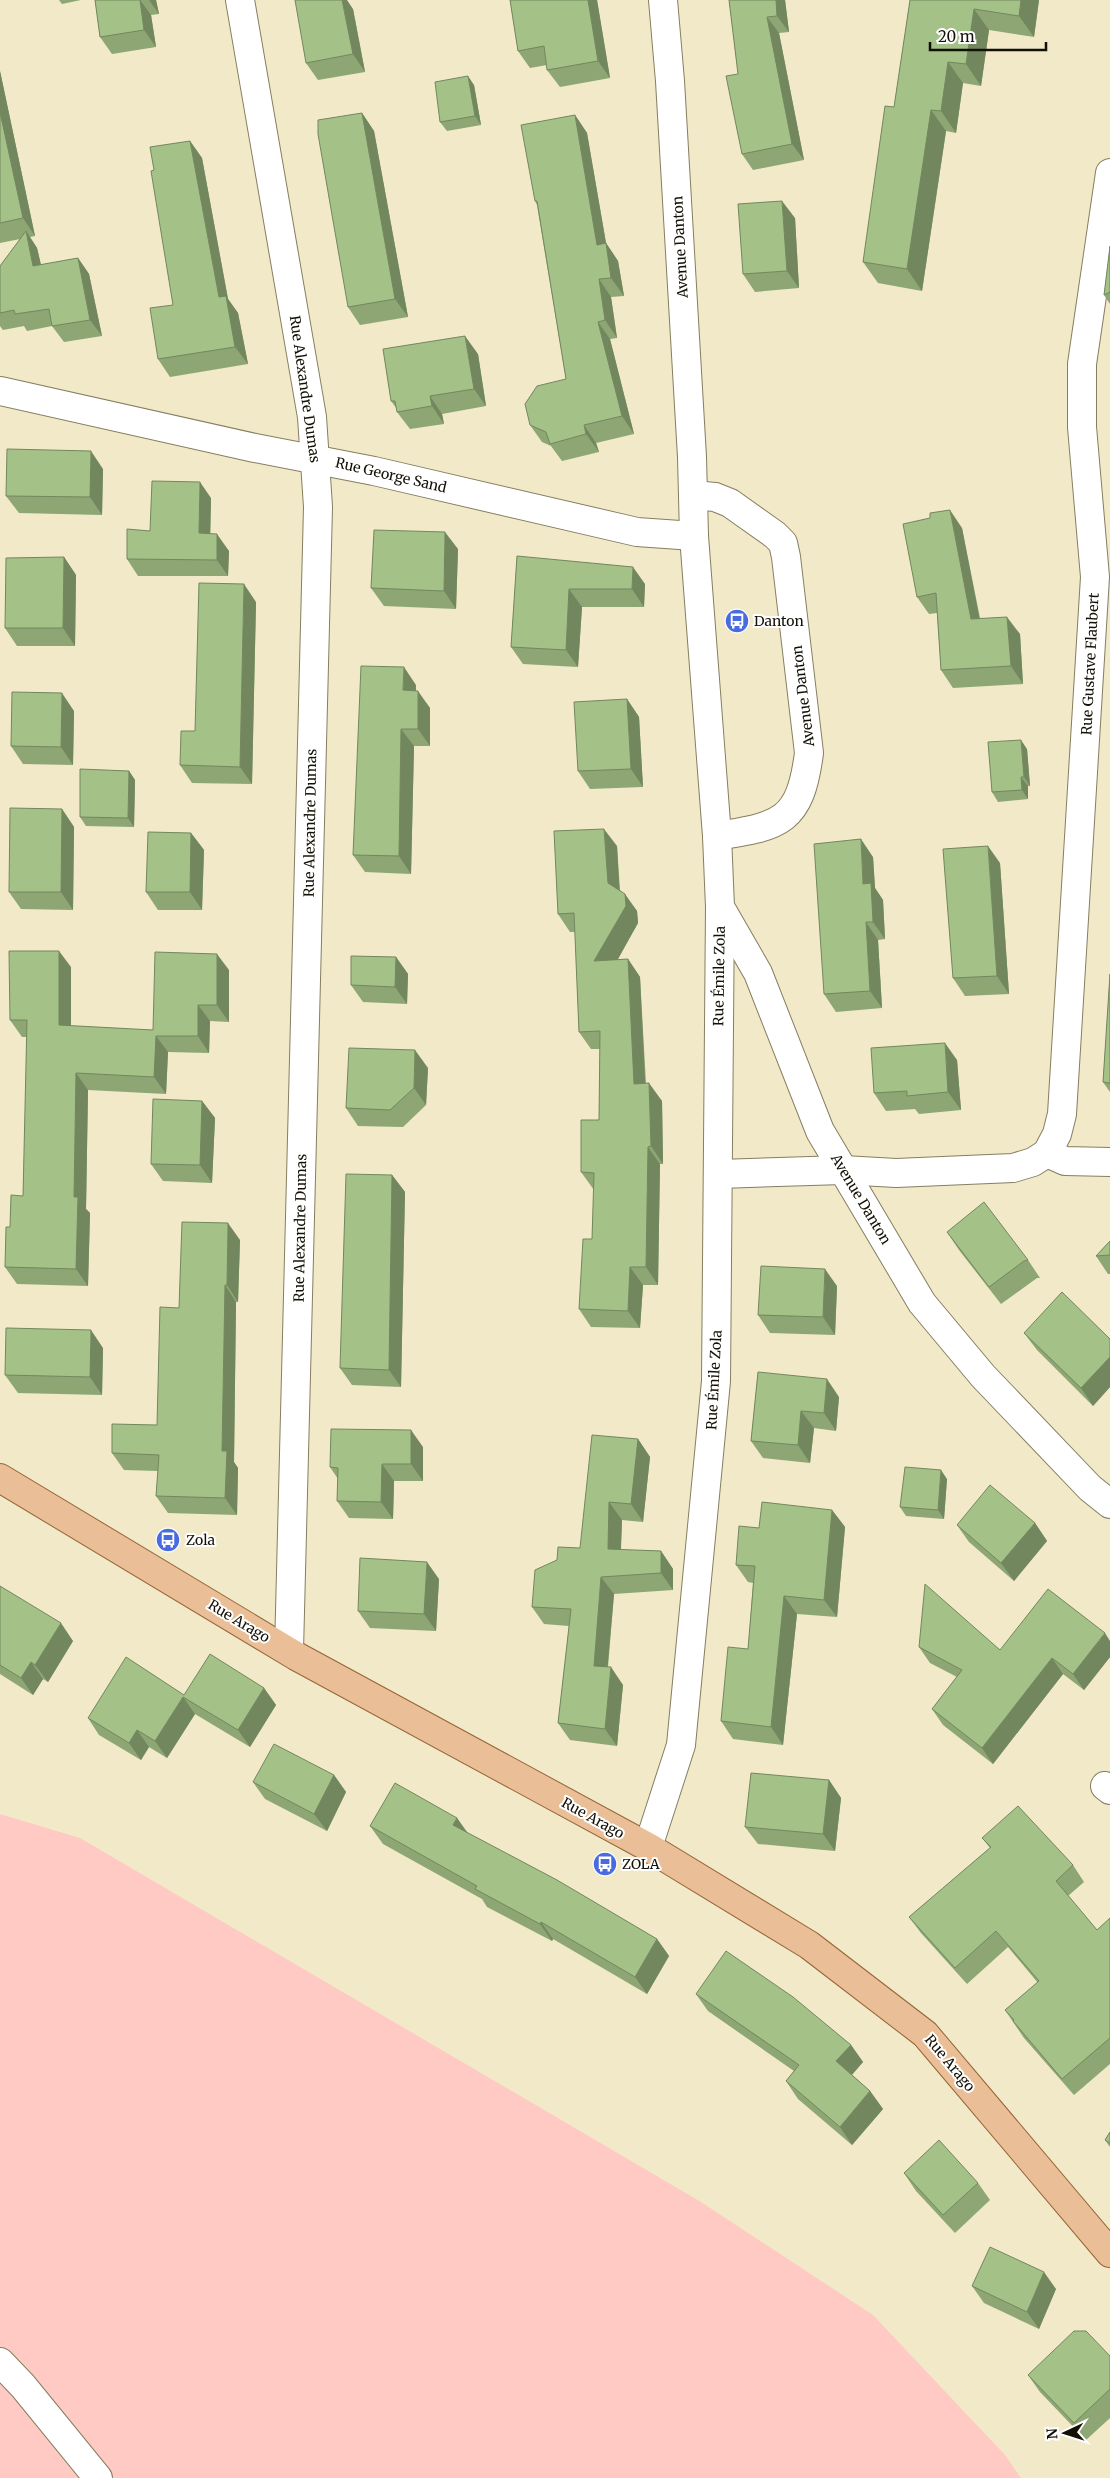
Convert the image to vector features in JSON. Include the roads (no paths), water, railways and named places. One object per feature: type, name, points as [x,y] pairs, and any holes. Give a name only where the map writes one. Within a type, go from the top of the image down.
[{"type":"main road","name":"Rue Arago","points":[[0,1478],[289,1652],[648,1847],[809,1944],[925,2034],[1110,2253]]},
{"type":"street","name":"Rue Alexandre Dumas","points":[[240,0],[312,417],[318,507],[289,1652]]},
{"type":"street","name":"Avenue Danton","points":[[663,0],[671,90],[694,536],[717,836],[720,907],[758,973],[820,1131],[922,1303],[983,1376],[1090,1488],[1110,1504]]},
{"type":"street","name":"Rue Gustave Flaubert","points":[[1047,1153],[1057,1134],[1062,1114],[1094,587],[1082,427],[1082,364],[1110,173]]},
{"type":"street","name":"Rue George Sand","points":[[0,391],[255,448],[316,458],[638,532],[694,536]]},
{"type":"street","name":"Avenue Danton","points":[[693,495],[715,497],[730,503],[775,535],[783,543],[809,753],[805,781],[795,805],[782,820],[761,830],[717,836]]},
{"type":"street","name":"Rue Émile Zola","points":[[648,1847],[681,1745],[716,1382],[720,907]]},
{"type":"street","points":[[719,1174],[843,1170],[896,1174],[1013,1168],[1032,1162],[1047,1153],[1065,1161],[1110,1162]]},
{"type":"street","points":[[0,2362],[23,2386],[98,2478]]},
{"type":"place","name":"Danton","points":[[737,621]]},
{"type":"place","name":"Zola","points":[[168,1540]]},
{"type":"place","name":"ZOLA","points":[[605,1864]]}]
